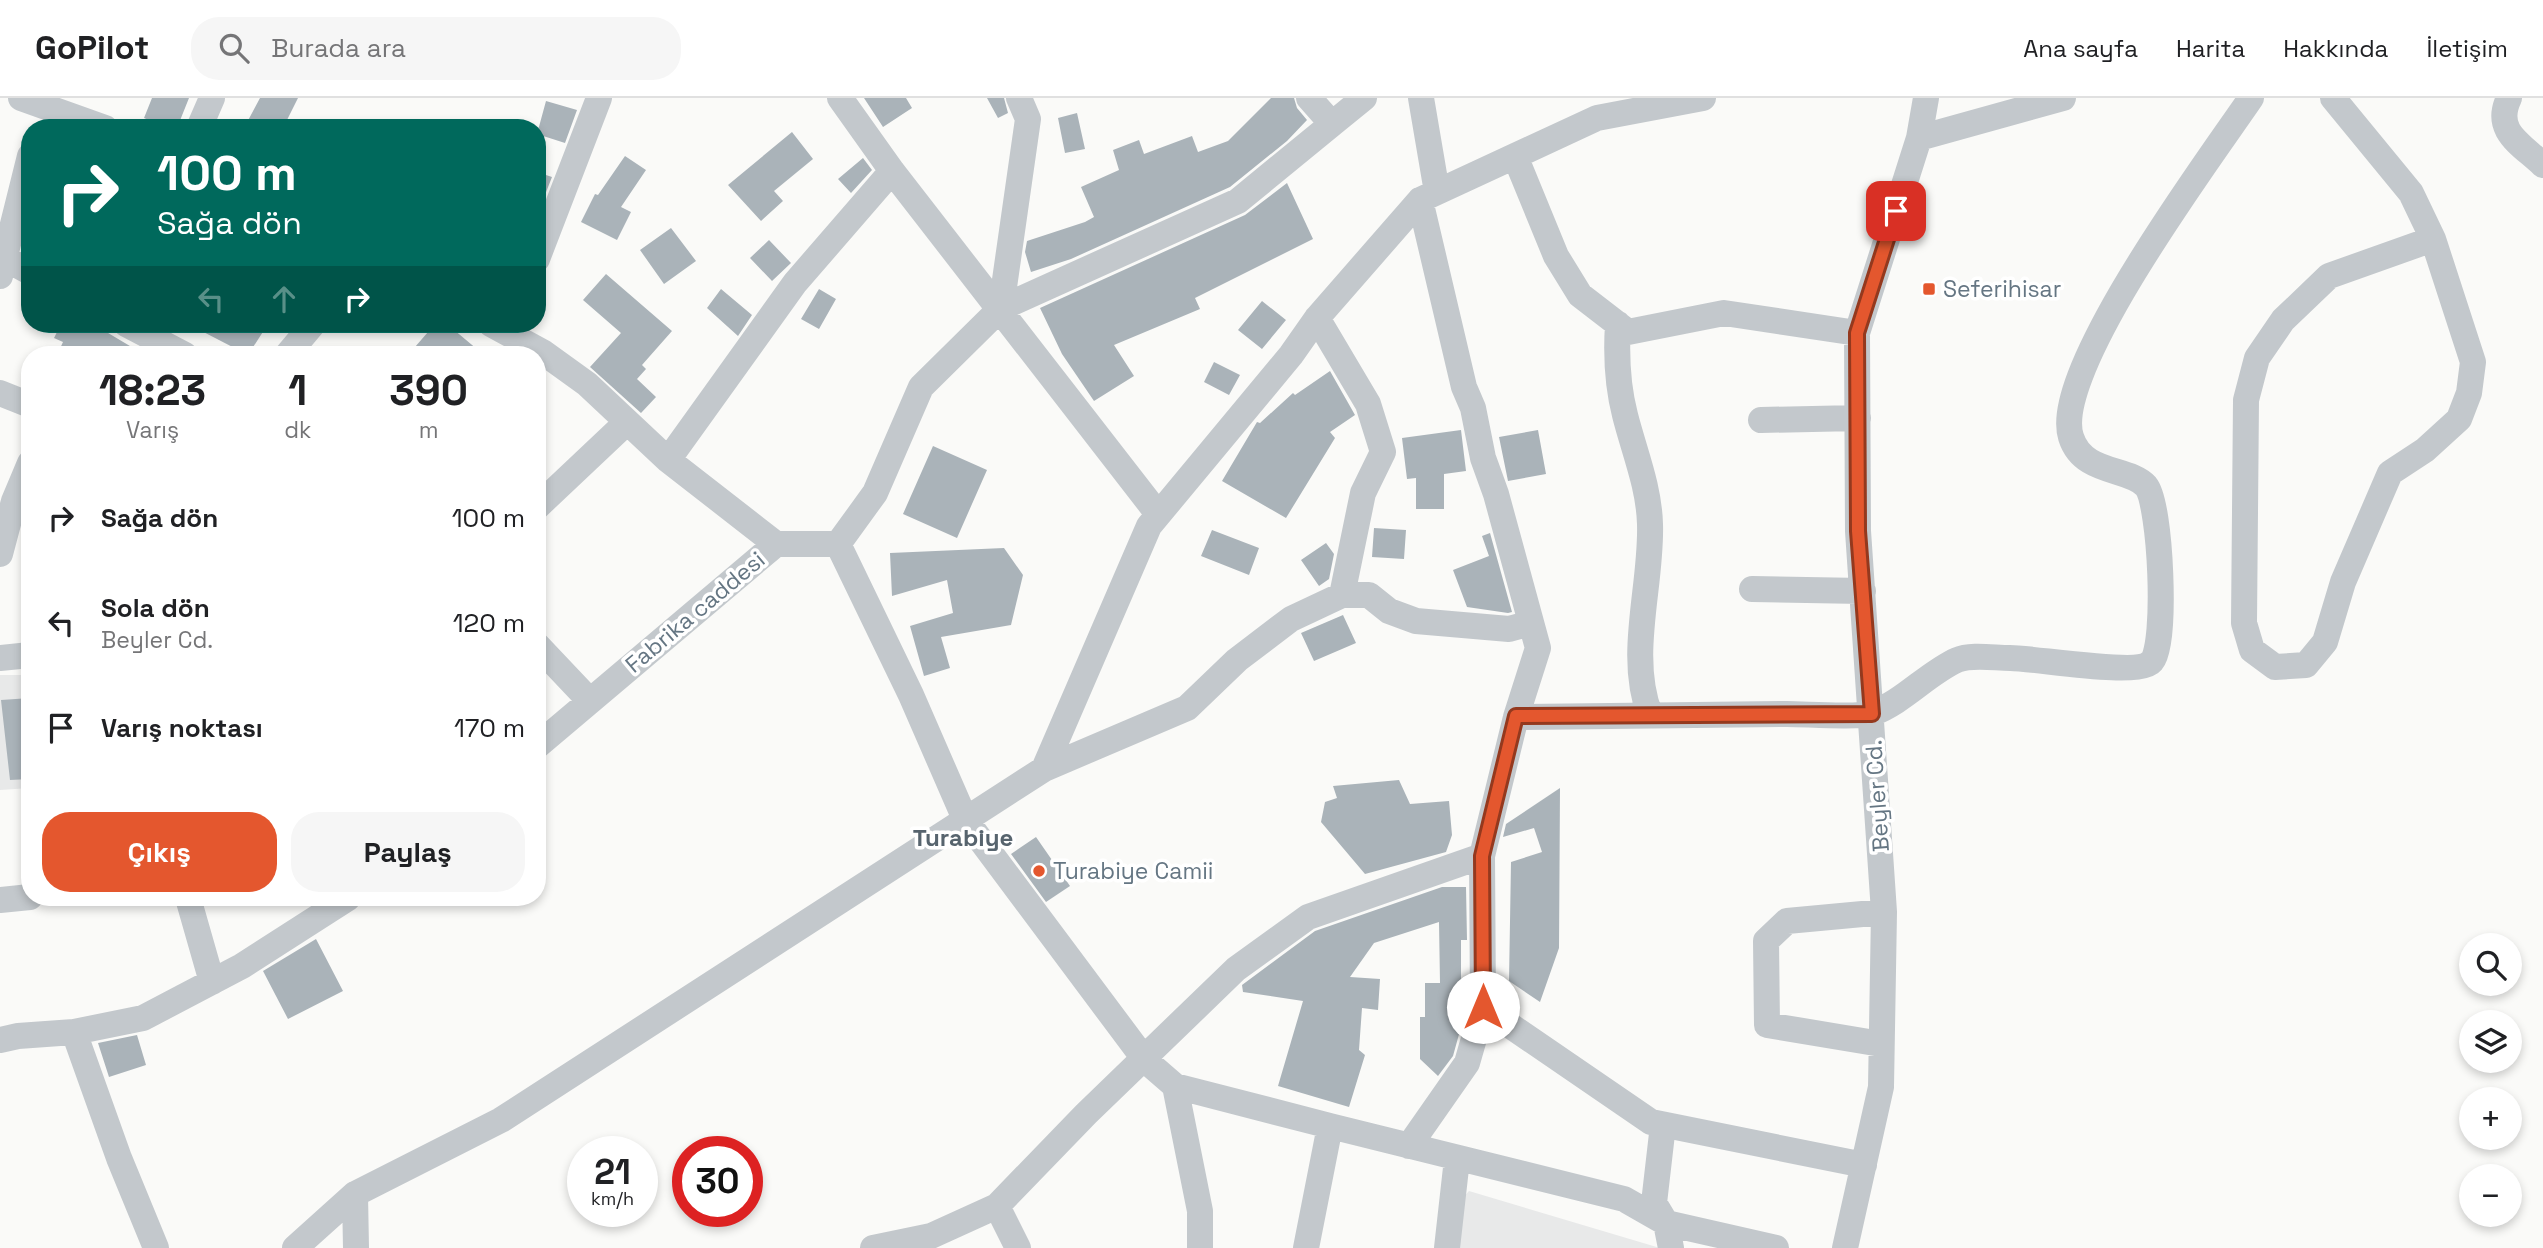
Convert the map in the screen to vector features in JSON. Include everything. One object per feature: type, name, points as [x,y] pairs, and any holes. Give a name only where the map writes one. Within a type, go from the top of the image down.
[{"type":"street","points":[[203,119],[212,98]]},
{"type":"street","points":[[546,234],[598,98]]},
{"type":"street","points":[[840,98],[892,171],[1158,514]]},
{"type":"street","points":[[1001,309],[1028,119],[1019,98]]},
{"type":"street","points":[[1309,98],[1332,124]]},
{"type":"street","points":[[1364,98],[1238,201],[1001,309],[921,387],[875,492],[838,544],[965,819],[1145,1060],[1175,1086],[1623,1199],[1668,1236],[1776,1248]]},
{"type":"street","points":[[1409,1146],[1466,1063],[1483,1007],[1482,856],[1516,716],[1538,648],[1496,494],[1483,458],[1473,408],[1464,387],[1429,196],[1421,98]]},
{"type":"street","points":[[1044,769],[1149,526],[1291,355],[1317,318],[1429,196],[1597,118],[1703,98]]},
{"type":"street","name":"Beyler Cd.","points":[[1845,1248],[1881,1087],[1884,912],[1858,531],[1857,333],[1919,138],[1926,98]]},
{"type":"street","points":[[1919,138],[2063,98]]},
{"type":"street","points":[[1516,716],[1872,714],[1960,659],[2040,658],[2123,670],[2142,668],[2153,661],[2161,640],[2157,514],[2146,487],[2131,477],[2109,472],[2083,456],[2071,439],[2068,418],[2075,386],[2128,281],[2251,98]]},
{"type":"street","points":[[2333,98],[2411,193],[2433,239],[2473,362],[2469,393],[2459,419],[2425,450],[2390,473],[2343,582],[2325,642],[2306,665],[2275,667],[2252,650],[2244,622],[2246,400],[2257,358],[2283,320],[2329,276],[2433,239]]},
{"type":"street","points":[[2509,98],[2502,111],[2506,131],[2543,165]]},
{"type":"street","points":[[33,110],[69,119]]},
{"type":"street","points":[[1515,156],[1556,256],[1580,295],[1628,332],[1724,313],[1857,333]]},
{"type":"street","points":[[668,460],[795,283],[892,171]]},
{"type":"street","points":[[21,193],[3,267],[21,270]]},
{"type":"street","points":[[1317,318],[1368,404],[1383,452],[1363,493],[1342,595]]},
{"type":"street","points":[[1618,324],[1616,365],[1624,411],[1646,483],[1650,523],[1641,660],[1645,702],[1650,715]]},
{"type":"street","points":[[143,333],[168,346]]},
{"type":"street","points":[[513,333],[533,346]]},
{"type":"street","points":[[546,354],[587,384],[668,460],[776,544]]},
{"type":"street","points":[[0,393],[21,401]]},
{"type":"street","points":[[1761,420],[1857,418]]},
{"type":"street","points":[[546,498],[627,422]]},
{"type":"street","points":[[0,554],[7,500],[21,477]]},
{"type":"street","name":"Fabrika caddesi","points":[[546,738],[776,544],[838,544]]},
{"type":"street","points":[[1752,589],[1863,591]]},
{"type":"street","points":[[295,1248],[355,1194],[501,1120],[1044,769],[1187,708],[1237,660],[1291,619],[1342,595],[1369,595],[1389,611],[1416,621],[1510,629],[1531,623]]},
{"type":"street","points":[[546,655],[590,701]]},
{"type":"street","points":[[0,658],[21,656]]},
{"type":"street","points":[[873,1248],[931,1236],[997,1206],[1086,1114],[1237,969],[1308,917],[1482,856]]},
{"type":"street","points":[[0,900],[21,898]]},
{"type":"street","points":[[190,906],[212,982]]},
{"type":"street","points":[[0,1040],[74,1032],[143,1018],[242,966],[336,906]]},
{"type":"street","points":[[1881,1044],[1768,1025],[1766,941],[1787,921],[1884,912]]},
{"type":"street","points":[[1483,1007],[1651,1122],[1864,1166]]},
{"type":"street","points":[[74,1032],[119,1158],[156,1248]]},
{"type":"street","points":[[1175,1086],[1200,1211],[1200,1248]]},
{"type":"street","points":[[1663,1125],[1654,1203],[1668,1236]]},
{"type":"street","points":[[1306,1248],[1330,1126]]},
{"type":"street","points":[[1447,1248],[1457,1159]]},
{"type":"street","points":[[355,1194],[356,1248]]},
{"type":"street","points":[[997,1206],[1018,1248]]},
{"type":"shaded area","points":[[0,675],[21,675],[21,789],[0,790]]},
{"type":"shaded area","points":[[1469,1191],[1660,1248],[1454,1248],[1458,1203]]},
{"type":"building","points":[[152,98],[189,98],[181,119],[144,118]]},
{"type":"building","points":[[260,98],[298,98],[288,119],[249,119]]},
{"type":"building","points":[[864,98],[906,98],[912,108],[883,127]]},
{"type":"building","points":[[987,98],[1004,98],[1008,113],[998,118]]},
{"type":"building","points":[[1271,98],[1294,98],[1297,108],[1307,120],[1287,141],[1230,187],[1071,259],[1031,272],[1025,252],[1027,241],[1094,217],[1081,187],[1119,170],[1113,150],[1139,140],[1144,154],[1192,136],[1198,152],[1228,141]]},
{"type":"building","points":[[546,101],[577,110],[565,143],[546,137],[546,119],[541,119]]},
{"type":"building","points":[[1077,113],[1085,149],[1065,153],[1058,118]]},
{"type":"building","points":[[792,132],[813,159],[774,191],[783,201],[761,221],[728,185]]},
{"type":"building","points":[[625,156],[646,170],[621,207],[631,212],[617,240],[581,222],[595,194],[598,195]]},
{"type":"building","points":[[863,158],[872,170],[851,193],[838,179]]},
{"type":"building","points":[[546,175],[552,177],[546,192]]},
{"type":"building","points":[[1287,183],[1313,239],[1195,298],[1200,309],[1114,345],[1134,376],[1094,401],[1062,354],[1040,308],[1245,215]]},
{"type":"building","points":[[671,228],[696,261],[664,284],[640,250]]},
{"type":"building","points":[[769,240],[791,263],[772,281],[750,258]]},
{"type":"building","points":[[606,274],[672,331],[642,365],[646,369],[637,379],[656,397],[641,413],[590,367],[621,333],[583,300]]},
{"type":"building","points":[[721,289],[752,315],[738,336],[707,308]]},
{"type":"building","points":[[819,289],[836,299],[819,329],[801,319]]},
{"type":"building","points":[[1262,301],[1286,320],[1262,349],[1238,330]]},
{"type":"building","points":[[56,333],[108,333],[130,346],[61,346],[63,342],[54,338]]},
{"type":"building","points":[[205,333],[262,333],[254,346],[231,346]]},
{"type":"building","points":[[427,333],[458,333],[473,346],[416,346]]},
{"type":"building","points":[[1214,362],[1240,375],[1229,395],[1204,382]]},
{"type":"building","points":[[1330,371],[1355,415],[1330,432],[1335,438],[1286,518],[1222,481],[1257,422],[1260,423],[1293,393],[1295,395]]},
{"type":"building","points":[[1461,430],[1466,471],[1444,474],[1444,509],[1416,509],[1416,478],[1407,479],[1402,438]]},
{"type":"building","points":[[1538,430],[1546,474],[1508,481],[1499,437]]},
{"type":"building","points":[[933,446],[987,470],[957,538],[903,514]]},
{"type":"building","points":[[1374,528],[1406,530],[1404,559],[1372,557]]},
{"type":"building","points":[[1212,530],[1259,548],[1249,575],[1201,556]]},
{"type":"building","points":[[1490,533],[1512,612],[1467,607],[1453,570],[1489,556],[1482,536]]},
{"type":"building","points":[[1326,543],[1334,554],[1329,579],[1319,586],[1301,560]]},
{"type":"building","points":[[1004,548],[1023,575],[1011,625],[941,637],[950,668],[924,676],[910,626],[953,613],[947,580],[892,596],[890,553]]},
{"type":"building","points":[[1343,615],[1356,643],[1314,661],[1301,633]]},
{"type":"building","points":[[21,699],[21,779],[10,780],[1,700]]},
{"type":"building","points":[[1399,780],[1410,804],[1449,801],[1452,835],[1446,852],[1365,874],[1321,822],[1325,802],[1337,798],[1333,786]]},
{"type":"building","points":[[1560,788],[1559,948],[1540,1002],[1509,981],[1511,862],[1542,852],[1534,828],[1503,837],[1506,824]]},
{"type":"building","name":"Turabiye Camii","points":[[1036,837],[1070,886],[1046,902],[1011,854]]},
{"type":"building","points":[[1442,887],[1466,887],[1467,940],[1461,940],[1461,1027],[1453,1056],[1438,1076],[1420,1059],[1420,1017],[1425,1017],[1425,983],[1440,983],[1439,922],[1374,943],[1350,977],[1380,979],[1378,1010],[1362,1008],[1359,1050],[1365,1055],[1349,1107],[1278,1086],[1303,1001],[1243,992],[1242,985],[1315,931]]},
{"type":"building","points":[[316,939],[343,991],[288,1019],[263,971]]},
{"type":"building","points":[[137,1035],[146,1065],[109,1077],[98,1043]]},
{"type":"place","name":"Seferihisar","points":[[1929,289]]},
{"type":"place","name":"Turabiye Camii","points":[[1039,871]]},
{"type":"district","name":"Turabiye","points":[[963,838]]},
{"type":"route","points":[[1483,1007],[1482,856],[1516,716],[1872,714],[1858,531],[1857,333],[1896,211]]}]
